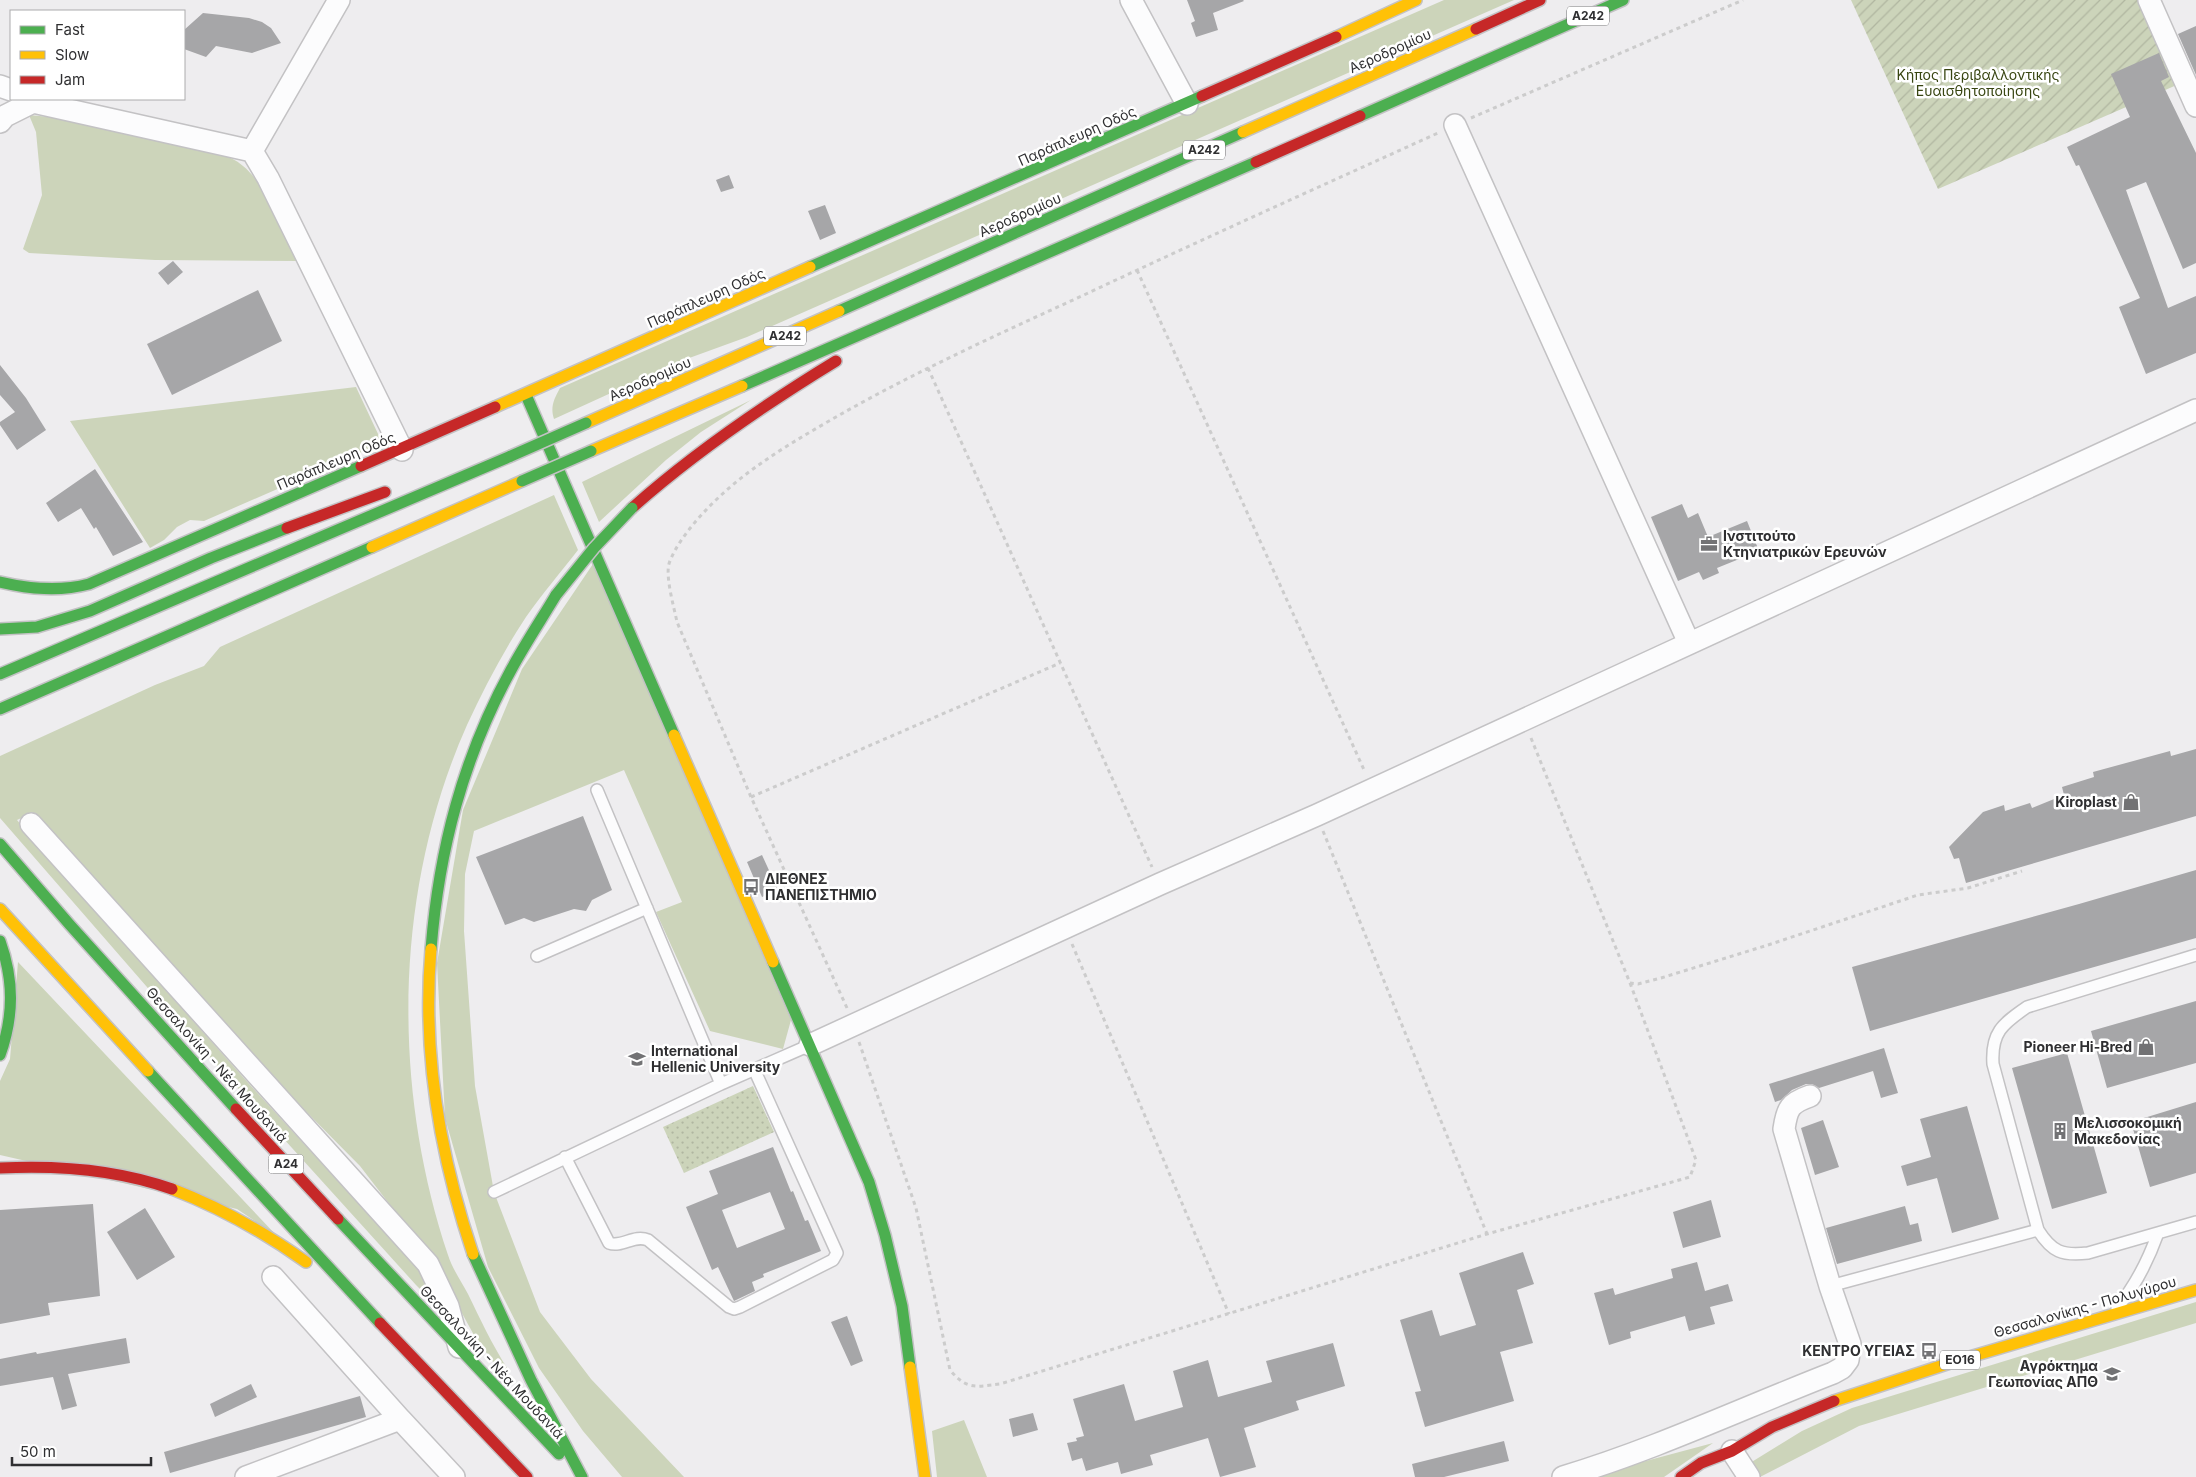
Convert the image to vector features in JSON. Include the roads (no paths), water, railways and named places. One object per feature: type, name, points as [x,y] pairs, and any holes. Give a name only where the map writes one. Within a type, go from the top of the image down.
[{"type":"main road","name":"Παράπλευρη Οδός","points":[[0,582],[48,589],[81,586],[402,450],[749,295],[1187,104],[1416,0]]},
{"type":"main road","name":"Αεροδρομίου","points":[[511,456],[1540,0]]},
{"type":"main road","name":"Α242","points":[[918,311],[1623,0]]},
{"type":"main road","points":[[581,1477],[538,1397],[476,1263],[455,1199],[440,1138],[431,1073],[428,1011],[430,945],[436,893],[449,826],[463,777],[493,706],[518,656],[556,595],[594,548],[632,508],[665,477],[723,433],[918,311]]},
{"type":"main road","points":[[3,707],[918,311]]},
{"type":"main road","points":[[526,395],[869,1182],[885,1235],[902,1306],[925,1477]]},
{"type":"main road","points":[[440,473],[511,456]]},
{"type":"main road","points":[[0,674],[511,456]]},
{"type":"main road","points":[[0,630],[36,627],[90,611],[211,558],[324,513],[395,488]]},
{"type":"main road","name":"Θεσσαλονίκη - Νέα Μουδανιά","points":[[0,844],[70,925],[271,1148],[581,1477]]},
{"type":"main road","name":"Α24","points":[[0,909],[368,1311],[527,1477]]},
{"type":"main road","points":[[0,941],[11,980],[12,1006],[10,1028],[0,1055]]},
{"type":"main road","points":[[0,1168],[51,1166],[104,1172],[154,1183],[203,1200],[280,1242],[368,1311]]},
{"type":"main road","name":"Θεσσαλονίκης - Πολυγύρου","points":[[1681,1477],[1701,1463],[1732,1451],[1772,1427],[1832,1402],[1874,1387],[2196,1290]]},
{"type":"main road","name":"Θεσσαλονίκης - Πολυγύρου","points":[[1714,1473],[1732,1451]]},
{"type":"street","points":[[252,150],[339,0]]},
{"type":"street","points":[[1132,0],[1187,104]]},
{"type":"street","points":[[2149,0],[2196,106]]},
{"type":"street","points":[[0,122],[5,116],[30,100],[252,150],[268,178],[402,450]]},
{"type":"street","points":[[1456,125],[1689,643]]},
{"type":"street","points":[[810,1045],[853,1027],[1160,884],[1317,815],[2196,410]]},
{"type":"street","points":[[31,824],[428,1264],[448,1306],[460,1350]]},
{"type":"street","points":[[1563,1477],[1636,1453],[1842,1368],[1848,1360],[1850,1344],[1830,1286],[1784,1129],[1787,1112],[1797,1101],[1810,1096]]},
{"type":"street","points":[[273,1276],[454,1477]]},
{"type":"street","points":[[246,1477],[400,1419]]},
{"type":"street","points":[[1732,1451],[1749,1477]]},
{"type":"lane","points":[[598,790],[721,1084]]},
{"type":"lane","points":[[537,956],[647,908]]},
{"type":"lane","points":[[2196,956],[2027,1007],[2010,1018],[1997,1032],[1992,1048],[1993,1064],[2038,1230],[2046,1243],[2058,1252],[2072,1255],[2088,1253],[2196,1222]]},
{"type":"lane","points":[[494,1192],[721,1084],[810,1045]]},
{"type":"lane","points":[[565,1157],[609,1243],[616,1245],[636,1238],[648,1240],[728,1307],[734,1309],[740,1307],[833,1260],[836,1252],[754,1069]]},
{"type":"lane","points":[[1830,1286],[2038,1230]]},
{"type":"lane","points":[[2112,1314],[2129,1294],[2148,1262],[2158,1233]]},
{"type":"place","name":"Ινστιτούτο Κτηνιατρικών Ερευνών","points":[[1709,544]]},
{"type":"place","name":"Kiroplast","points":[[2131,802]]},
{"type":"place","name":"ΔΙΕΘΝΕΣ ΠΑΝΕΠΙΣΤΗΜΙΟ","points":[[751,887]]},
{"type":"place","name":"Pioneer Hi-Bred","points":[[2146,1047]]},
{"type":"place","name":"International Hellenic University","points":[[637,1059]]},
{"type":"place","name":"Μελισσοκομική Μακεδονίας","points":[[2060,1131]]},
{"type":"place","name":"ΚΕΝΤΡΟ ΥΓΕΙΑΣ","points":[[1929,1351]]},
{"type":"place","name":"Αγρόκτημα Γεωπονίας ΑΠΘ","points":[[2112,1374]]},
{"type":"park label","name":"Κήπος Περιβαλλοντικής Ευαισθητοποίησης","points":[[1978,84]]}]
